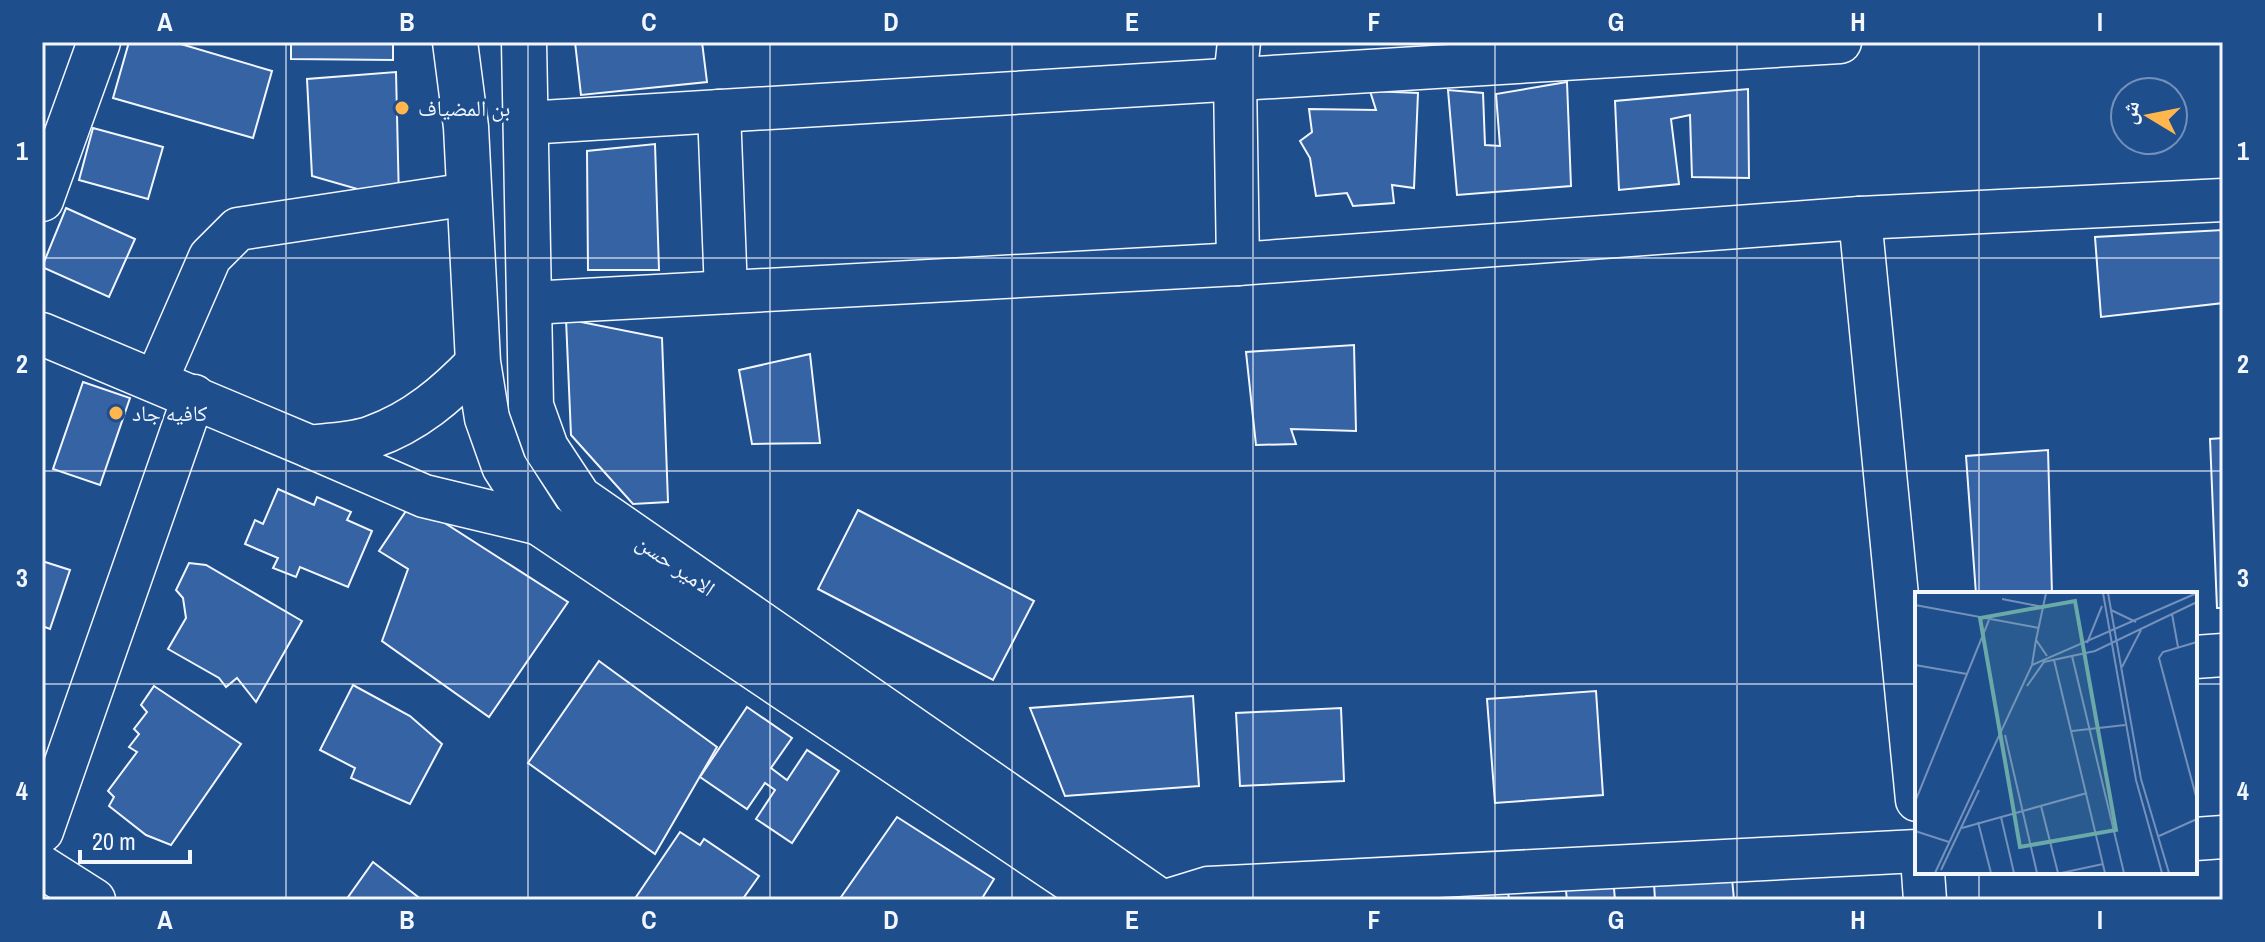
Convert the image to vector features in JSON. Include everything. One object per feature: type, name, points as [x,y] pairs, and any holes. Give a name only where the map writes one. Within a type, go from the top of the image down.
[{"type":"main road","name":"الامير حسن","points":[[455,42],[466,127],[478,362],[495,445],[504,466],[541,524],[1101,900]]},
{"type":"main road","name":"الامير حسن","points":[[524,42],[531,406],[546,448],[579,498],[1158,900]]},
{"type":"street","points":[[42,200],[99,42]]},
{"type":"street","points":[[526,123],[719,111],[1237,60],[1840,42]]},
{"type":"street","points":[[1237,60],[1238,264]]},
{"type":"street","points":[[719,111],[726,292]]},
{"type":"street","points":[[156,381],[210,257],[238,229],[469,194]]},
{"type":"street","points":[[530,303],[1238,264],[1860,218],[2223,200]]},
{"type":"street","points":[[1860,218],[1912,679],[1915,752]]},
{"type":"street","points":[[42,334],[424,496],[541,524]]},
{"type":"street","points":[[311,447],[371,438],[408,420],[442,399],[478,362]]},
{"type":"street","points":[[42,831],[194,396]]},
{"type":"street","points":[[2197,657],[2223,655]]},
{"type":"street","points":[[2197,839],[2223,837]]},
{"type":"street","points":[[1169,900],[1208,888],[1915,851]]},
{"type":"street","points":[[42,867],[94,900]]},
{"type":"street","points":[[1923,874],[1925,900]]},
{"type":"building","points":[[129,42],[174,42],[272,71],[253,138],[113,98]]},
{"type":"building","points":[[291,42],[393,42],[393,60],[291,59]]},
{"type":"building","points":[[575,42],[702,42],[707,82],[581,95]]},
{"type":"building","points":[[396,72],[399,201],[312,176],[307,79]]},
{"type":"building","points":[[1567,82],[1571,186],[1457,195],[1448,90],[1483,93],[1485,145],[1500,146],[1496,94]]},
{"type":"building","points":[[1748,89],[1749,178],[1692,177],[1690,115],[1671,119],[1679,184],[1619,190],[1615,101]]},
{"type":"building","points":[[1370,91],[1418,93],[1414,188],[1392,185],[1394,203],[1353,206],[1347,193],[1316,196],[1310,158],[1300,141],[1312,132],[1309,109],[1376,110]]},
{"type":"building","points":[[93,128],[163,147],[148,199],[79,180]]},
{"type":"building","points":[[655,144],[659,270],[588,270],[587,151]]},
{"type":"building","points":[[66,208],[135,239],[109,297],[42,267]]},
{"type":"building","points":[[2223,230],[2223,303],[2101,317],[2095,237]]},
{"type":"building","points":[[566,319],[662,338],[668,502],[633,504],[571,435]]},
{"type":"building","points":[[1354,345],[1356,431],[1291,429],[1296,444],[1256,445],[1246,352]]},
{"type":"building","points":[[810,354],[820,443],[752,444],[739,370]]},
{"type":"building","points":[[83,382],[130,398],[100,485],[53,469]]},
{"type":"building","points":[[2223,438],[2223,608],[2217,608],[2210,439]]},
{"type":"building","points":[[2048,450],[2052,592],[1976,592],[1966,456]]},
{"type":"building","points":[[278,489],[314,505],[317,497],[351,512],[347,520],[372,531],[348,587],[300,567],[296,577],[273,568],[278,558],[245,544],[255,520],[263,524]]},
{"type":"building","points":[[412,502],[568,602],[489,717],[382,641],[408,569],[379,551]]},
{"type":"building","points":[[858,510],[1034,601],[993,680],[818,589]]},
{"type":"building","points":[[42,561],[70,570],[50,629],[42,626]]},
{"type":"building","points":[[189,563],[206,565],[302,621],[256,702],[237,678],[226,687],[219,678],[168,649],[186,618],[183,598],[176,590]]},
{"type":"building","points":[[599,661],[717,747],[655,854],[528,763]]},
{"type":"building","points":[[353,685],[410,716],[442,744],[410,804],[351,778],[355,768],[320,750]]},
{"type":"building","points":[[154,686],[241,744],[171,845],[146,835],[109,806],[114,797],[108,791],[137,752],[129,747],[139,734],[134,729],[147,712],[141,705]]},
{"type":"building","points":[[1596,691],[1603,795],[1495,803],[1487,699]]},
{"type":"building","points":[[1193,696],[1199,786],[1065,796],[1030,708]]},
{"type":"building","points":[[747,707],[792,738],[771,768],[787,780],[807,750],[839,771],[792,843],[756,819],[775,790],[765,783],[747,809],[700,777]]},
{"type":"building","points":[[1341,708],[1344,781],[1240,786],[1236,713]]},
{"type":"building","points":[[897,817],[994,879],[981,900],[839,900]]},
{"type":"building","points":[[680,832],[700,845],[704,839],[759,876],[742,900],[634,900]]},
{"type":"building","points":[[373,862],[422,900],[346,900]]},
{"type":"building","points":[[1613,877],[1615,900],[1567,900],[1565,882]]},
{"type":"building","points":[[1732,878],[1734,900],[1655,900],[1654,883]]},
{"type":"building","points":[[1507,882],[1509,900],[1432,900],[1431,888]]},
{"type":"place","name":"بن المضياف","points":[[402,108]]},
{"type":"place","name":"كافيه جاد","points":[[116,413]]}]
